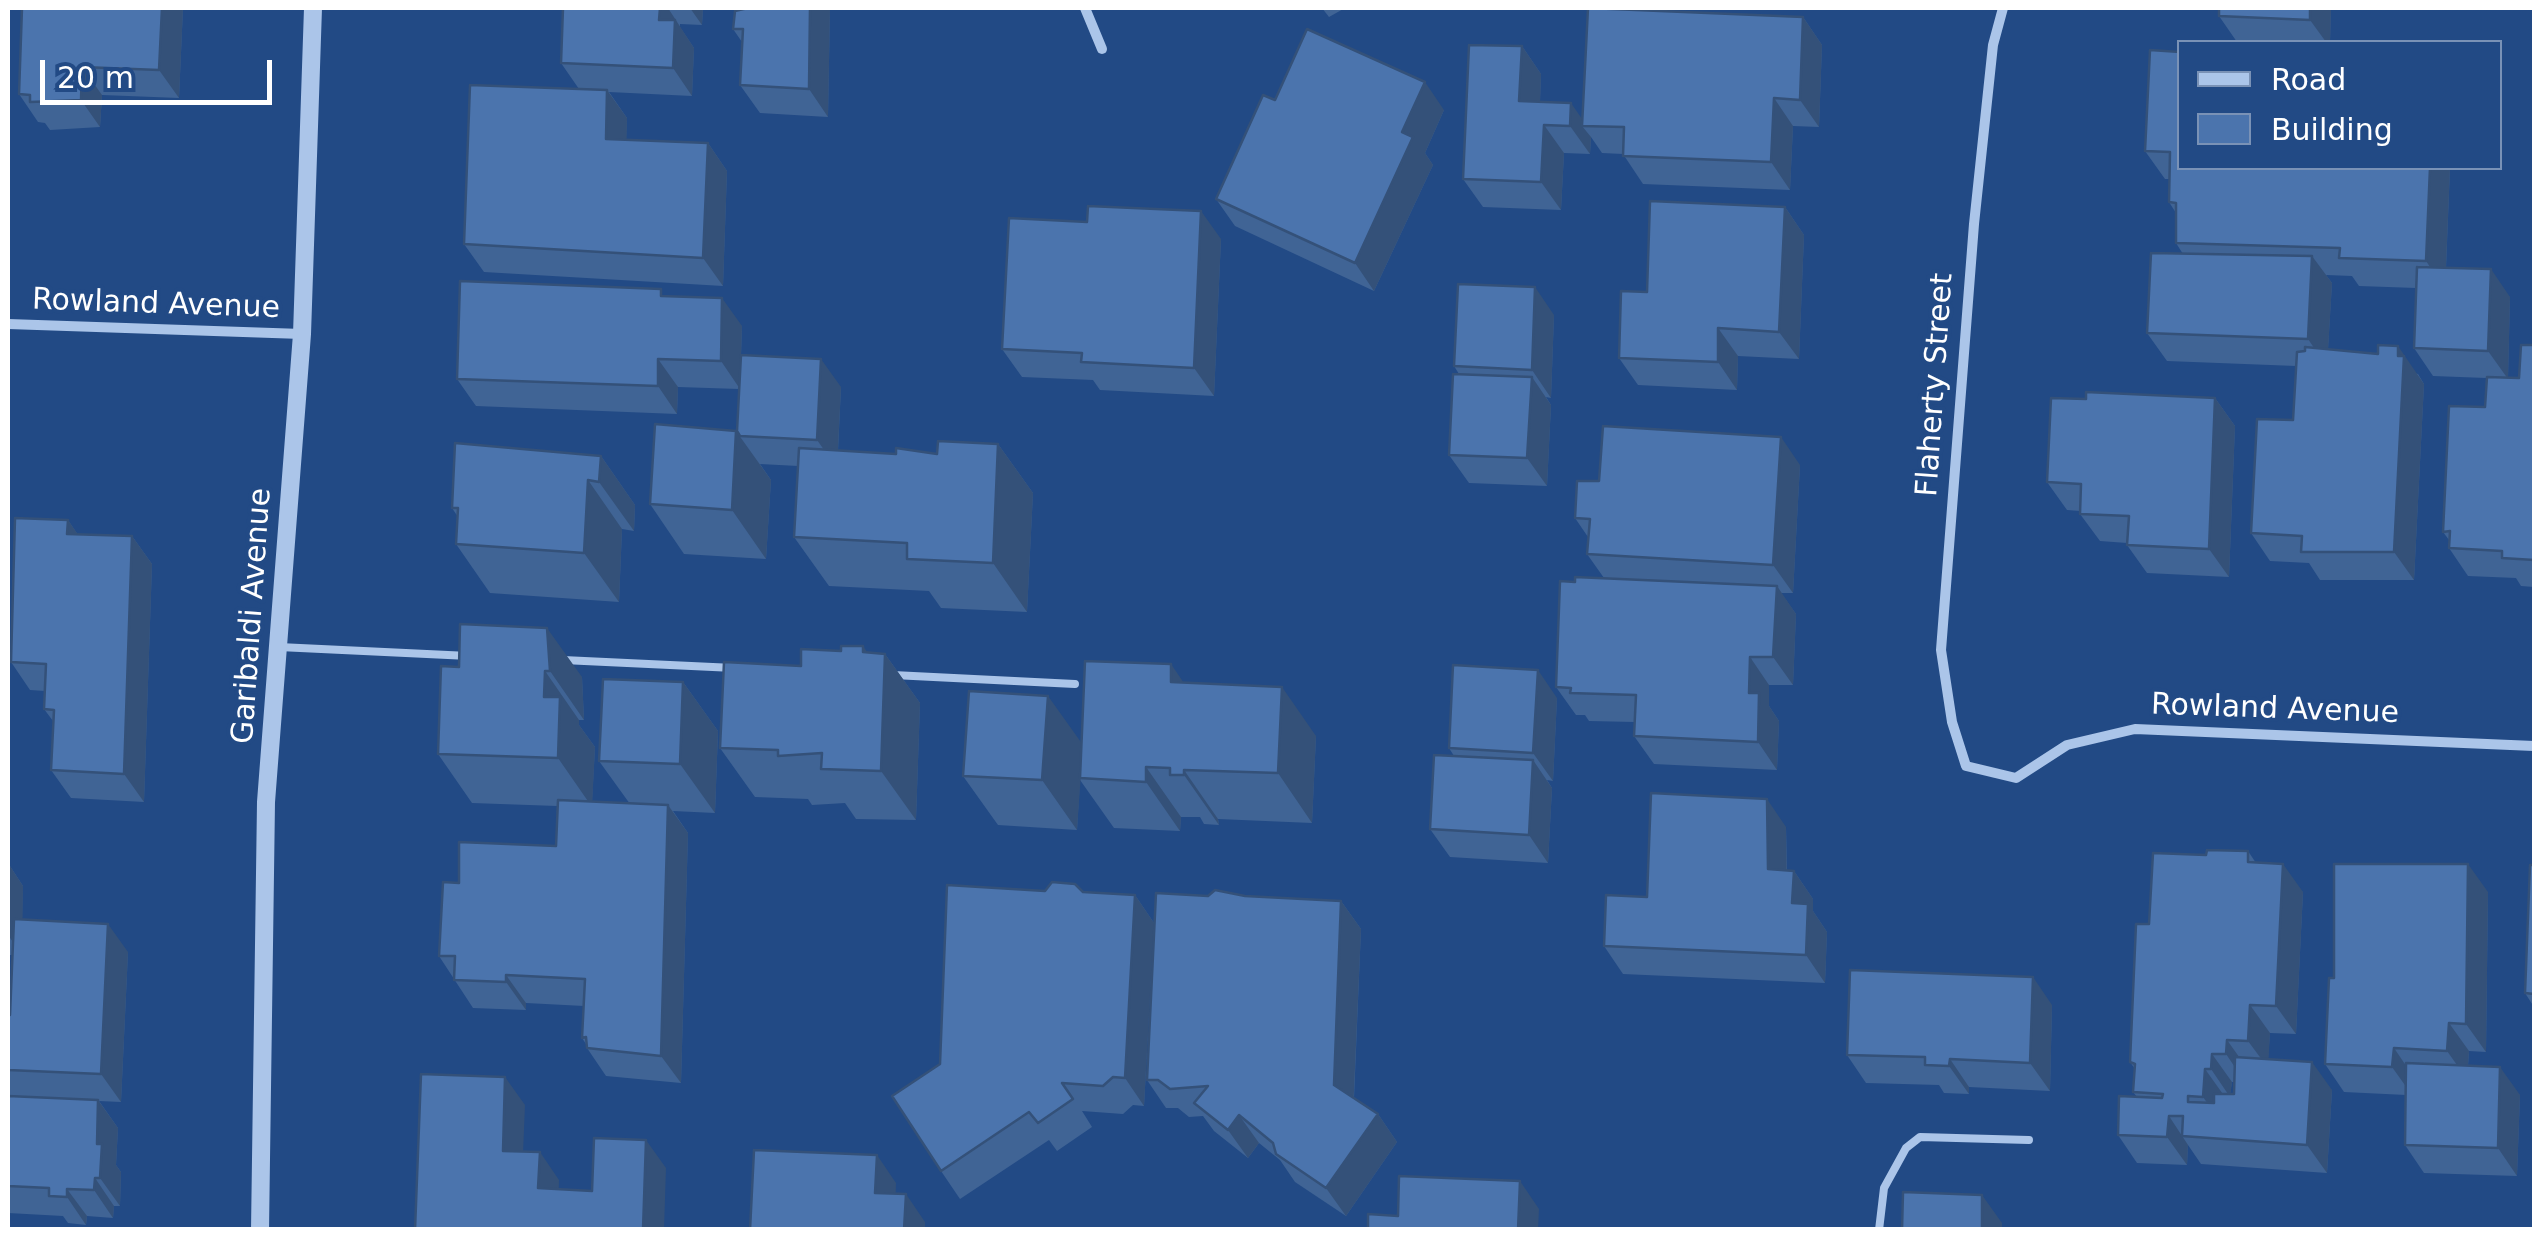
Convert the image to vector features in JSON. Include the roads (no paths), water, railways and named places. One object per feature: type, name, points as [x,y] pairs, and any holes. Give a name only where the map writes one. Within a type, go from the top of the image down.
[{"type":"street","name":"Garibaldi Avenue","points":[[260,1230],[266,802],[302,334],[313,8]]},
{"type":"street","points":[[1084,8],[1102,49]]},
{"type":"street","name":"Flaherty Street","points":[[1966,766],[1952,722],[1941,650],[1974,224],[1993,45],[2004,8]]},
{"type":"street","name":"Rowland Avenue","points":[[8,324],[302,334]]},
{"type":"street","name":"Rowland Avenue","points":[[1966,766],[2016,778],[2067,744],[2134,730],[2534,746]]},
{"type":"lane","points":[[279,647],[478,656]]},
{"type":"lane","points":[[558,660],[737,668]]},
{"type":"lane","points":[[876,674],[1075,684]]},
{"type":"lane","points":[[1879,1230],[1884,1188],[1906,1148],[1920,1137],[2029,1140]]}]
